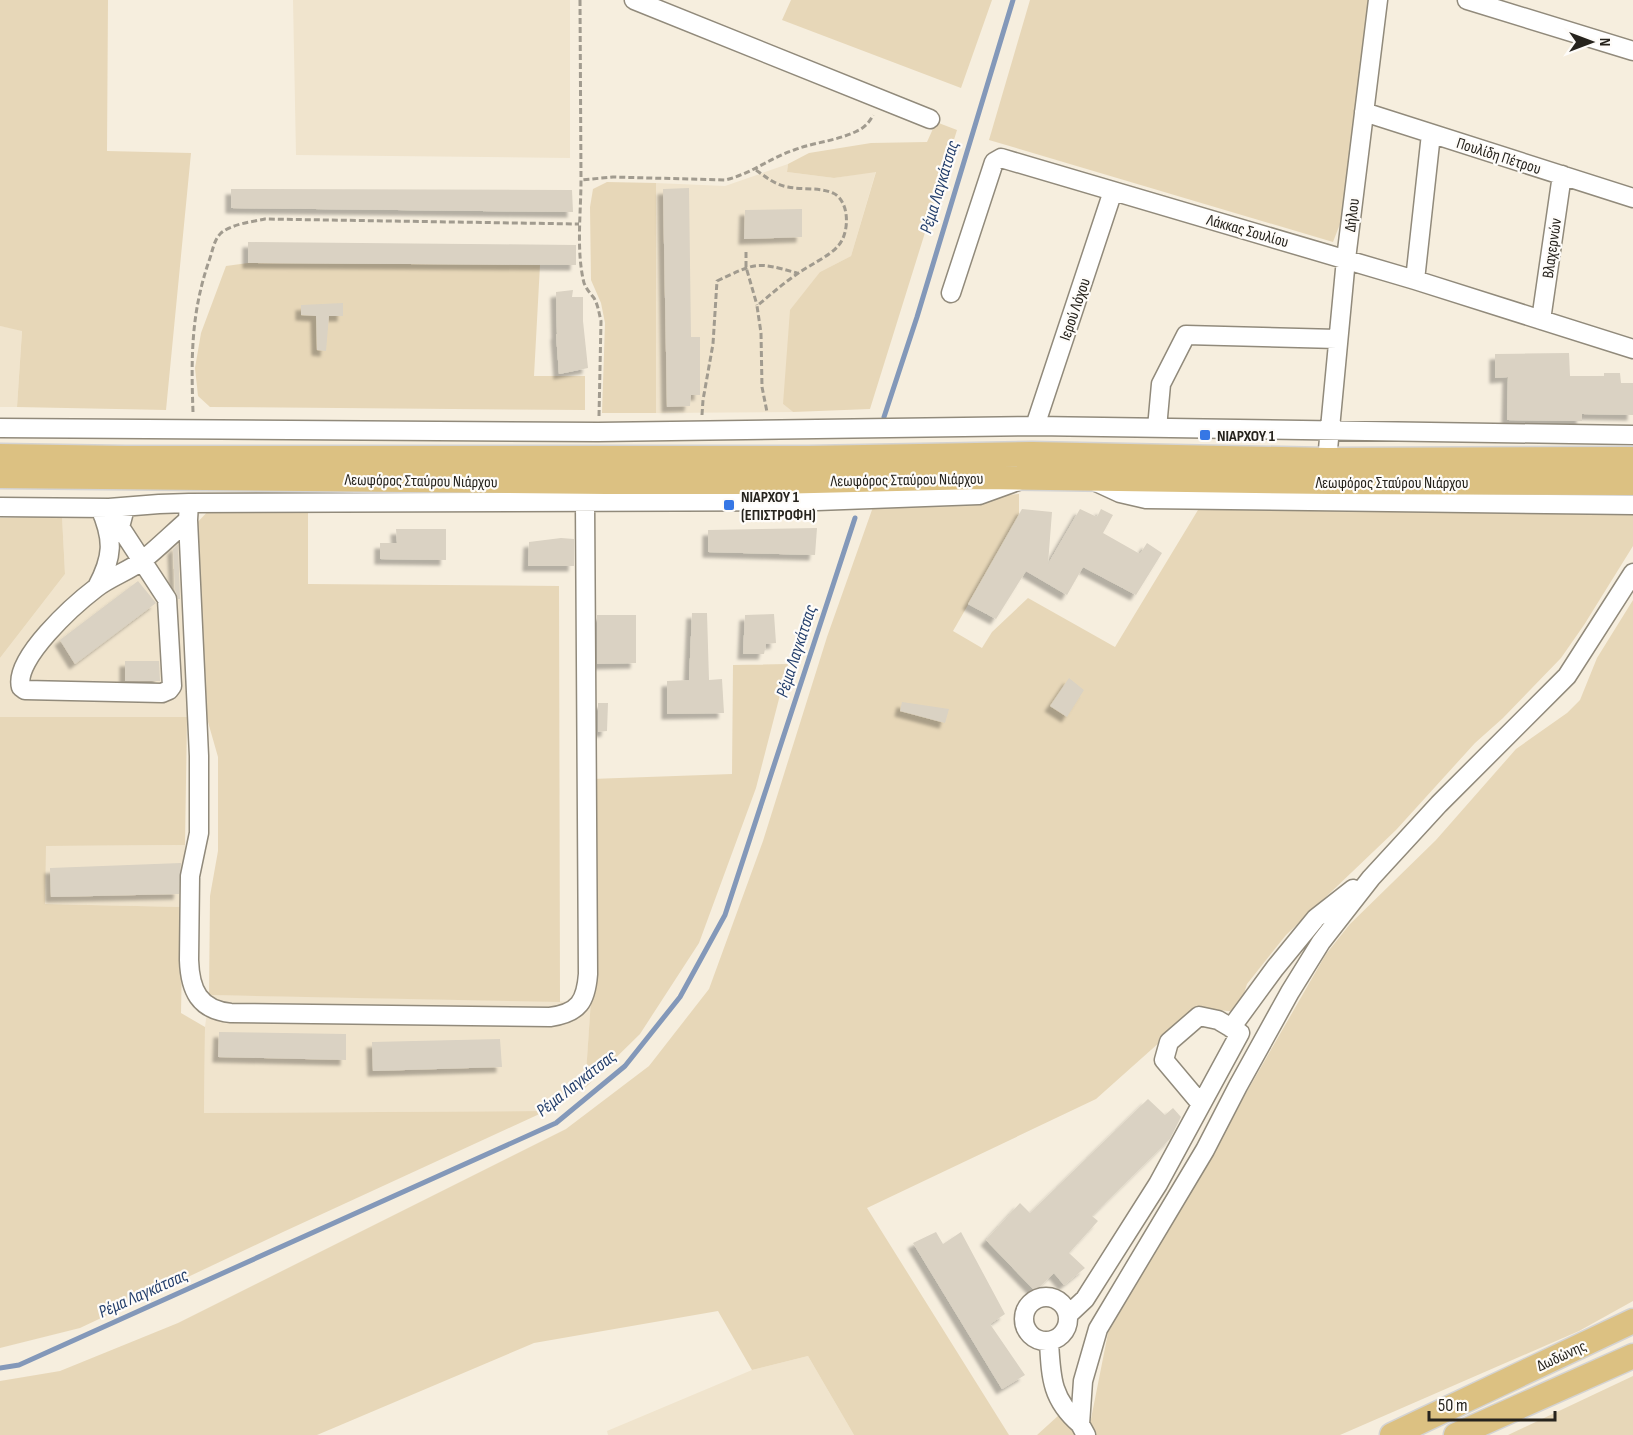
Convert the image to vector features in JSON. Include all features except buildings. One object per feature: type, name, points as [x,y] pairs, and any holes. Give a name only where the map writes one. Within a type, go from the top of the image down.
[{"type":"main road","name":"Λεωφόρος Σταύρου Νιάρχου","points":[[0,456],[808,459],[1032,454],[1327,460],[1633,459]]},
{"type":"main road","name":"Λεωφόρος Σταύρου Νιάρχου","points":[[0,476],[606,482],[772,482],[1028,477],[1342,482],[1633,483]]},
{"type":"main road","name":"Δωδώνης","points":[[1392,1435],[1633,1321]]},
{"type":"main road","name":"Δωδώνης","points":[[1456,1435],[1633,1356]]},
{"type":"street","points":[[634,0],[930,119]]},
{"type":"street","name":"Δήλου","points":[[1327,460],[1337,339],[1378,0]]},
{"type":"street","points":[[1467,0],[1633,51]]},
{"type":"street","name":"Πουλίδη Πέτρου","points":[[1364,112],[1633,198]]},
{"type":"street","points":[[1414,280],[1431,134]]},
{"type":"street","name":"Λάκκας Σουλίου","points":[[951,293],[994,162],[1001,158],[1346,259],[1633,349]]},
{"type":"street","name":"Βλαχερνών","points":[[1541,320],[1562,175]]},
{"type":"street","name":"Ιερού Λόχου","points":[[1035,426],[1113,191]]},
{"type":"street","points":[[1157,428],[1161,384],[1186,335],[1337,339]]},
{"type":"street","points":[[0,428],[598,432],[1035,426],[1633,435]]},
{"type":"street","points":[[0,507],[125,508],[159,504],[188,512],[585,502],[817,501],[979,495],[1028,477]]},
{"type":"street","points":[[1087,478],[1120,493],[1146,499],[1633,505]]},
{"type":"street","points":[[188,512],[199,756],[199,833],[190,876],[189,967],[198,998],[212,1010],[231,1013],[550,1017],[566,1014],[578,1006],[585,994],[588,974],[585,502]]},
{"type":"street","points":[[97,587],[106,570],[111,543],[100,508]]},
{"type":"street","points":[[125,508],[120,527],[143,560],[167,599],[172,686],[162,693],[25,690],[19,682],[28,658],[58,621],[97,587],[143,560],[188,512]]},
{"type":"street","points":[[1083,1430],[1083,1381],[1098,1329],[1205,1150],[1238,1086],[1307,964],[1342,914],[1386,861],[1494,748],[1567,676],[1633,573]]},
{"type":"street","points":[[1231,1028],[1275,968],[1317,918],[1386,861]]},
{"type":"street","points":[[1068,1315],[1085,1299],[1158,1184],[1240,1033],[1218,1020],[1199,1016],[1170,1042],[1164,1060],[1201,1104]]},
{"type":"street","points":[[1041,1297],[1061,1302],[1068,1315],[1066,1328],[1062,1334],[1048,1341],[1034,1338],[1025,1326],[1025,1311],[1029,1305],[1041,1297]]},
{"type":"street","points":[[1048,1341],[1051,1380],[1069,1414],[1083,1430]]},
{"type":"path","points":[[580,0],[579,224],[584,280],[588,292],[597,305],[601,321],[602,375],[598,432]]},
{"type":"path","points":[[580,180],[613,177],[725,180],[741,176],[794,150],[860,130],[870,121],[880,99]]},
{"type":"path","points":[[755,170],[776,184],[827,191],[836,195],[845,207],[846,227],[838,248],[797,273],[757,306]]},
{"type":"path","points":[[194,429],[191,356],[194,324],[203,280],[216,239],[223,231],[265,219],[579,224]]},
{"type":"path","points":[[746,252],[746,267],[757,306],[761,333],[762,387],[765,408],[774,431]]},
{"type":"path","points":[[709,431],[702,417],[713,344],[717,281],[755,264],[797,273]]},
{"type":"shaded area","points":[[0,0],[108,0],[107,151],[191,153],[166,410],[17,407],[22,331],[0,326]]},
{"type":"shaded area","points":[[293,0],[570,0],[570,158],[296,155]]},
{"type":"shaded area","points":[[791,0],[992,0],[961,88],[782,20]]},
{"type":"shaded area","points":[[1030,0],[1372,0],[1345,211],[1333,242],[989,140]]},
{"type":"shaded area","points":[[936,122],[957,130],[870,409],[793,412],[783,404],[790,310],[820,272],[851,256],[876,172],[834,178],[787,172],[788,164],[809,153],[871,143],[927,142]]},
{"type":"shaded area","points":[[788,164],[787,172],[834,178],[876,171],[851,256],[820,272],[783,404],[793,412],[656,413],[656,183],[725,186]]},
{"type":"shaded area","points":[[607,182],[656,183],[656,413],[602,413],[605,323],[601,303],[591,280],[590,207],[593,189]]},
{"type":"shaded area","points":[[248,263],[540,265],[534,376],[585,376],[585,410],[210,407],[198,396],[195,368],[201,333],[226,266]]},
{"type":"shaded area","points":[[0,326],[22,330],[17,407],[0,407]]},
{"type":"shaded area","points":[[1019,494],[1019,516],[953,631],[982,648],[992,632],[1028,598],[1115,647],[1201,505],[1309,510],[1633,512],[1633,546],[1561,658],[1503,718],[1475,743],[1396,830],[1286,935],[1247,984],[1238,1012],[1198,1008],[1096,1099],[867,1208],[1009,1435],[854,1435],[808,1356],[752,1370],[718,1311],[534,1343],[317,1435],[0,1435],[0,1381],[60,1371],[178,1323],[566,1129],[649,1066],[709,989],[763,841],[827,637],[873,507],[963,506],[999,496]]},
{"type":"shaded area","points":[[212,507],[308,507],[308,584],[559,586],[560,1002],[209,995],[210,896],[218,851],[218,757],[204,708],[194,526]]},
{"type":"shaded area","points":[[174,512],[185,527],[191,717],[0,717],[0,658],[65,574],[62,516]]},
{"type":"shaded area","points":[[62,516],[65,574],[0,658],[0,518]]},
{"type":"shaded area","points":[[1633,600],[1633,1301],[1579,1331],[1340,1435],[1037,1435],[1059,1415],[1074,1433],[1091,1419],[1108,1333],[1326,954],[1350,924],[1436,840],[1516,749],[1567,713],[1580,700],[1597,658]]},
{"type":"shaded area","points":[[788,664],[756,788],[699,943],[640,1034],[585,1088],[592,985],[591,779],[732,774],[733,665]]},
{"type":"shaded area","points":[[0,717],[187,717],[185,845],[46,846],[45,904],[183,907],[181,1013],[205,1027],[204,1113],[546,1111],[80,1328],[0,1348]]},
{"type":"shaded area","points":[[185,845],[183,907],[45,904],[45,846]]},
{"type":"shaded area","points":[[209,995],[591,1002],[585,1088],[546,1111],[204,1113],[205,1027]]},
{"type":"shaded area","points":[[808,1356],[854,1435],[608,1435],[607,1431],[752,1370]]},
{"type":"shaded area","points":[[1633,1376],[1633,1435],[1508,1435]]},
{"type":"waterway","name":"Ρέμα Λαγκάτσας","points":[[884,417],[917,317],[1013,0]]},
{"type":"waterway","name":"Ρέμα Λαγκάτσας","points":[[0,1368],[19,1365],[556,1123],[625,1066],[680,997],[725,915],[855,518]]},
{"type":"place","name":"ΝΙΑΡΧΟΥ 1","points":[[1205,435]]},
{"type":"place","name":"ΝΙΑΡΧΟΥ 1 (ΕΠΙΣΤΡΟΦΗ)","points":[[729,505]]}]
